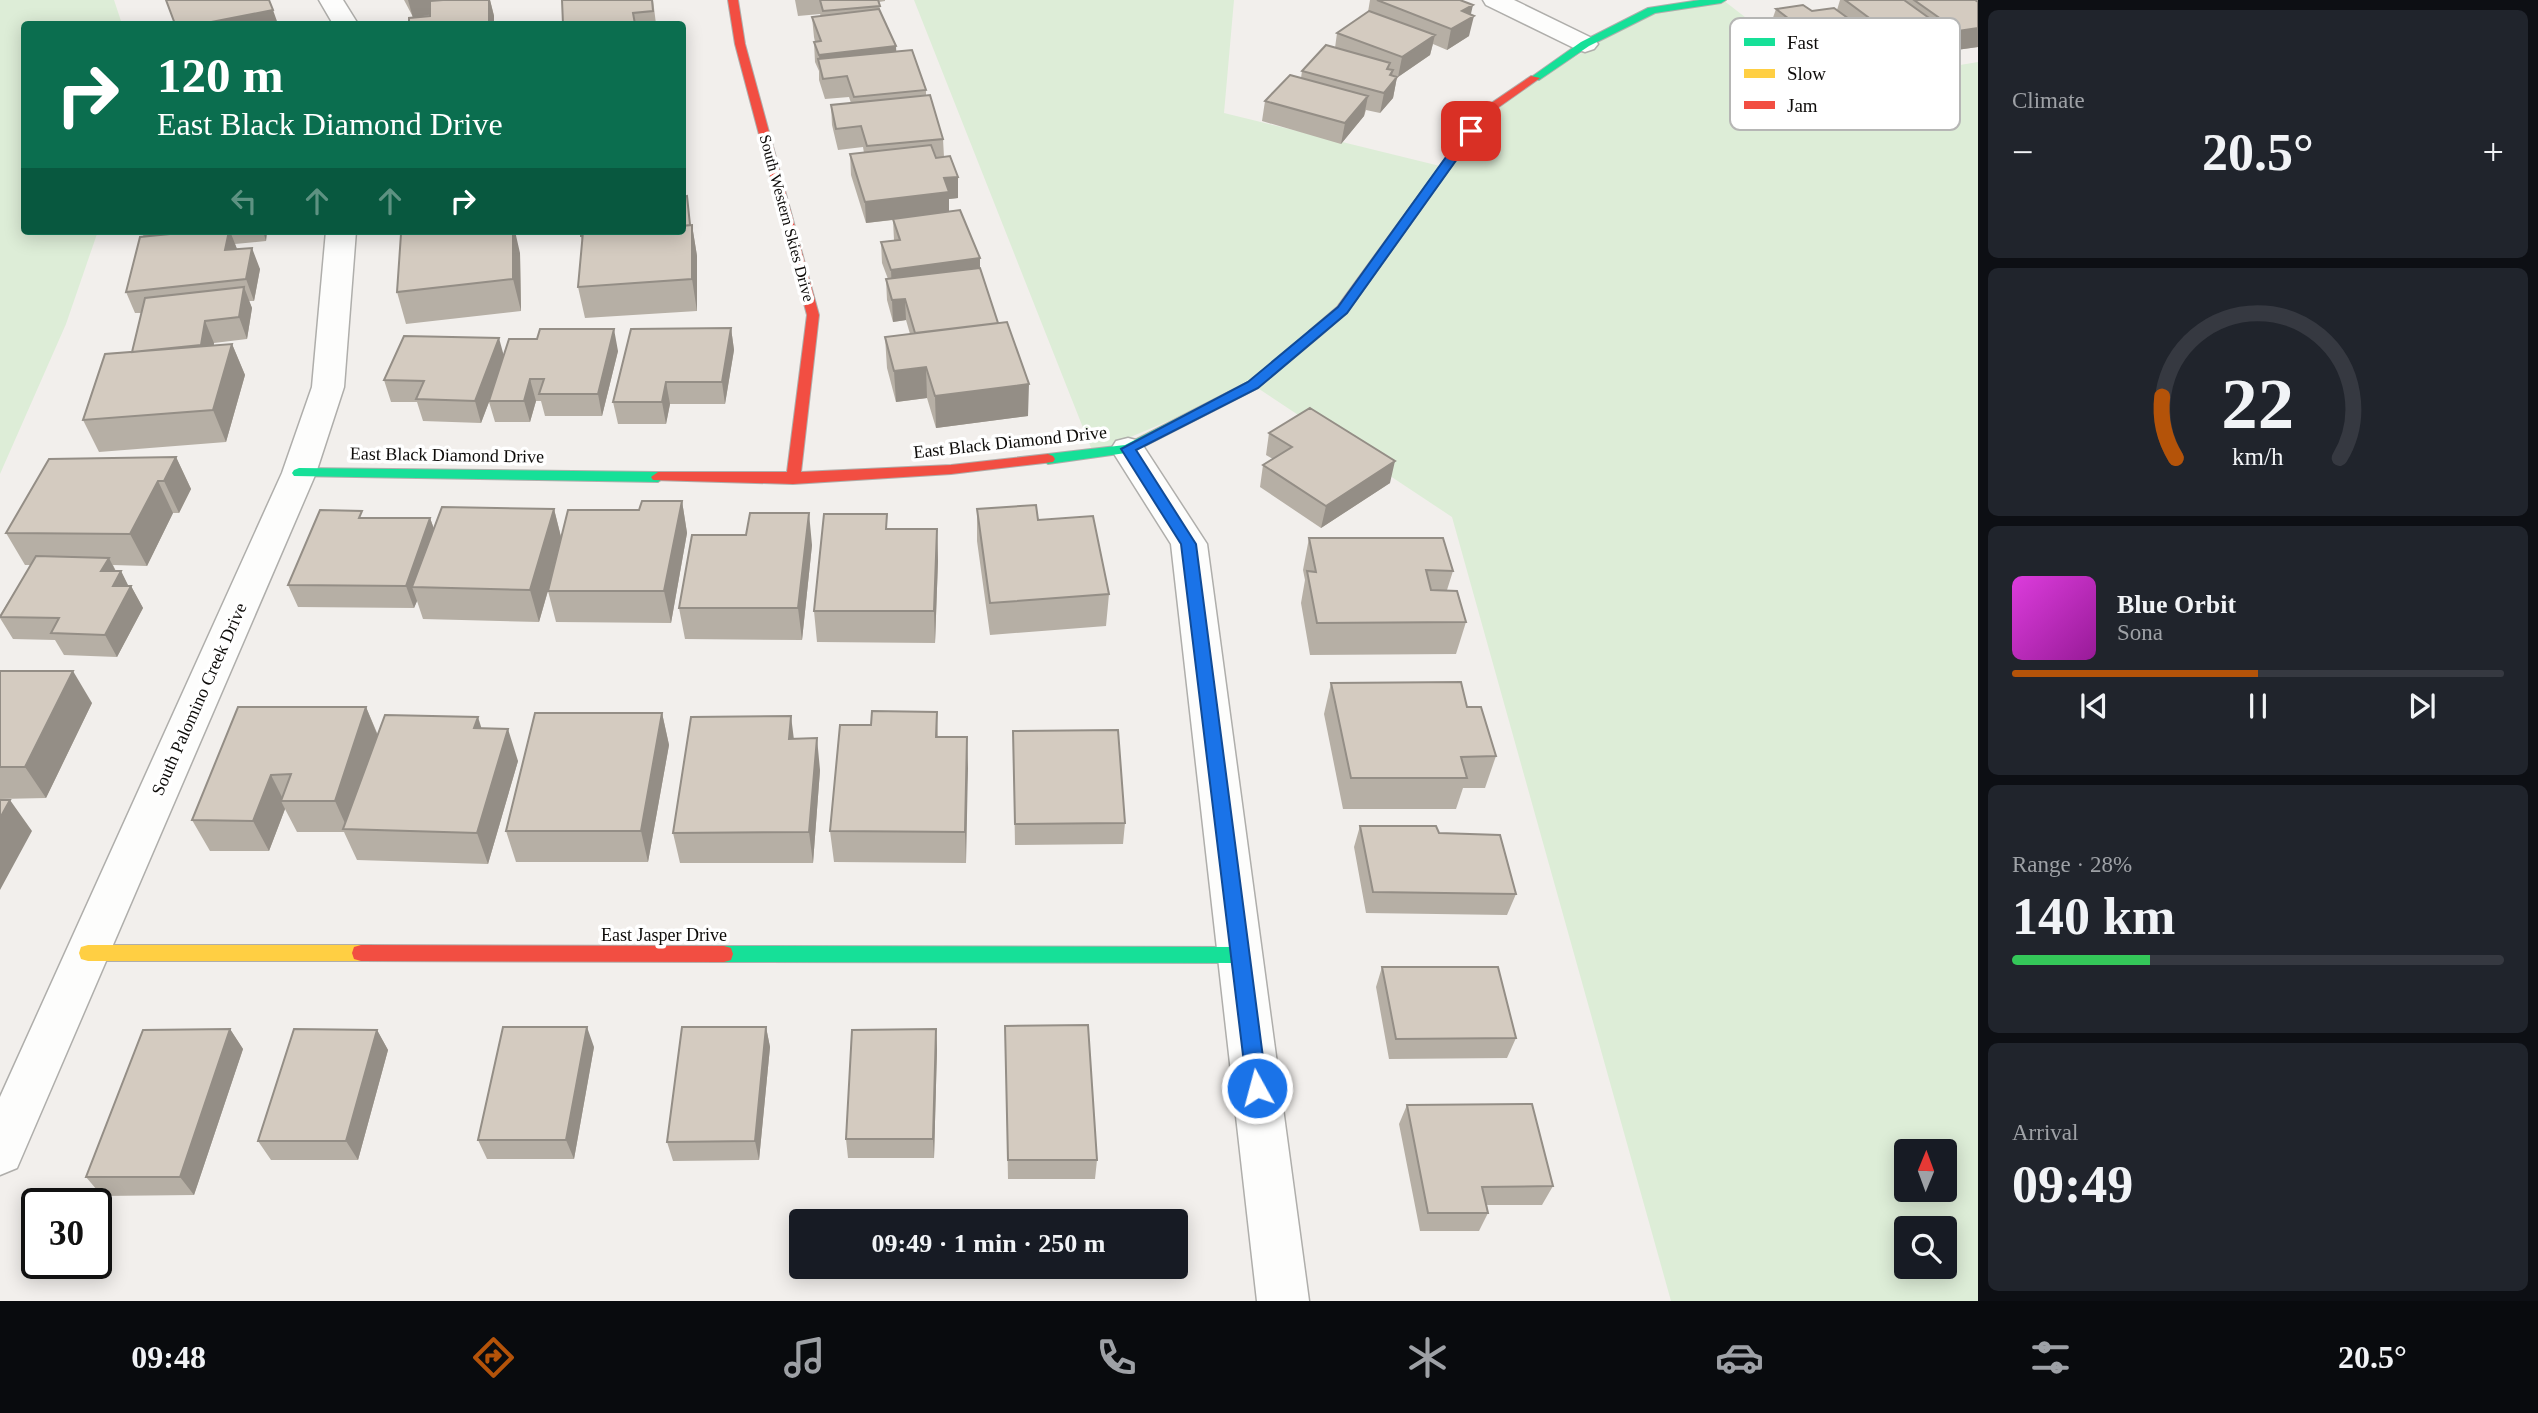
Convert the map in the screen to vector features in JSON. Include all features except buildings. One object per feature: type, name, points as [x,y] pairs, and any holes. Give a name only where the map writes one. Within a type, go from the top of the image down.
[{"type":"street","points":[[331,0],[343,21]]},
{"type":"street","name":"South Western Skies Drive","points":[[733,0],[740,44],[813,315],[793,479]]},
{"type":"street","points":[[1495,0],[1585,44]]},
{"type":"street","name":"East Black Diamond Drive","points":[[299,472],[793,479],[998,466],[1128,449],[1253,385],[1342,310],[1485,112],[1585,44],[1652,10],[1721,0]]},
{"type":"street","name":"South Palomino Creek Drive","points":[[0,1152],[299,472],[328,387],[341,235]]},
{"type":"street","points":[[1128,449],[1189,544],[1283,1301]]},
{"type":"street","name":"East Jasper Drive","points":[[88,953],[1241,955]]},
{"type":"green space","points":[[0,0],[114,0],[121,21],[21,21],[21,235],[97,235],[66,324],[0,474]]},
{"type":"green space","points":[[914,0],[1234,0],[1224,113],[1444,167],[1485,112],[1652,10],[1723,0],[1746,18],[1730,18],[1730,130],[1960,130],[1960,65],[1978,62],[1978,1301],[1671,1301],[1452,517],[1253,385],[1093,453]]},
{"type":"traffic: fast","points":[[1535,78],[1585,44],[1652,10],[1721,0]]},
{"type":"traffic: fast","points":[[1048,459],[1128,449],[1253,385],[1314,334]]},
{"type":"traffic: fast","points":[[299,473],[658,477]]},
{"type":"traffic: fast","points":[[724,954],[1241,955]]},
{"type":"traffic: slow","points":[[88,953],[361,953]]},
{"type":"traffic: jam","points":[[733,0],[740,44],[813,315],[793,479]]},
{"type":"traffic: jam","points":[[1314,334],[1342,310],[1485,112],[1535,78]]},
{"type":"traffic: jam","points":[[658,477],[854,475],[1048,459]]},
{"type":"traffic: jam","points":[[361,953],[724,954]]},
{"type":"route","points":[[1257,1088],[1189,544],[1128,449],[1253,385],[1342,310],[1471,131]]}]
